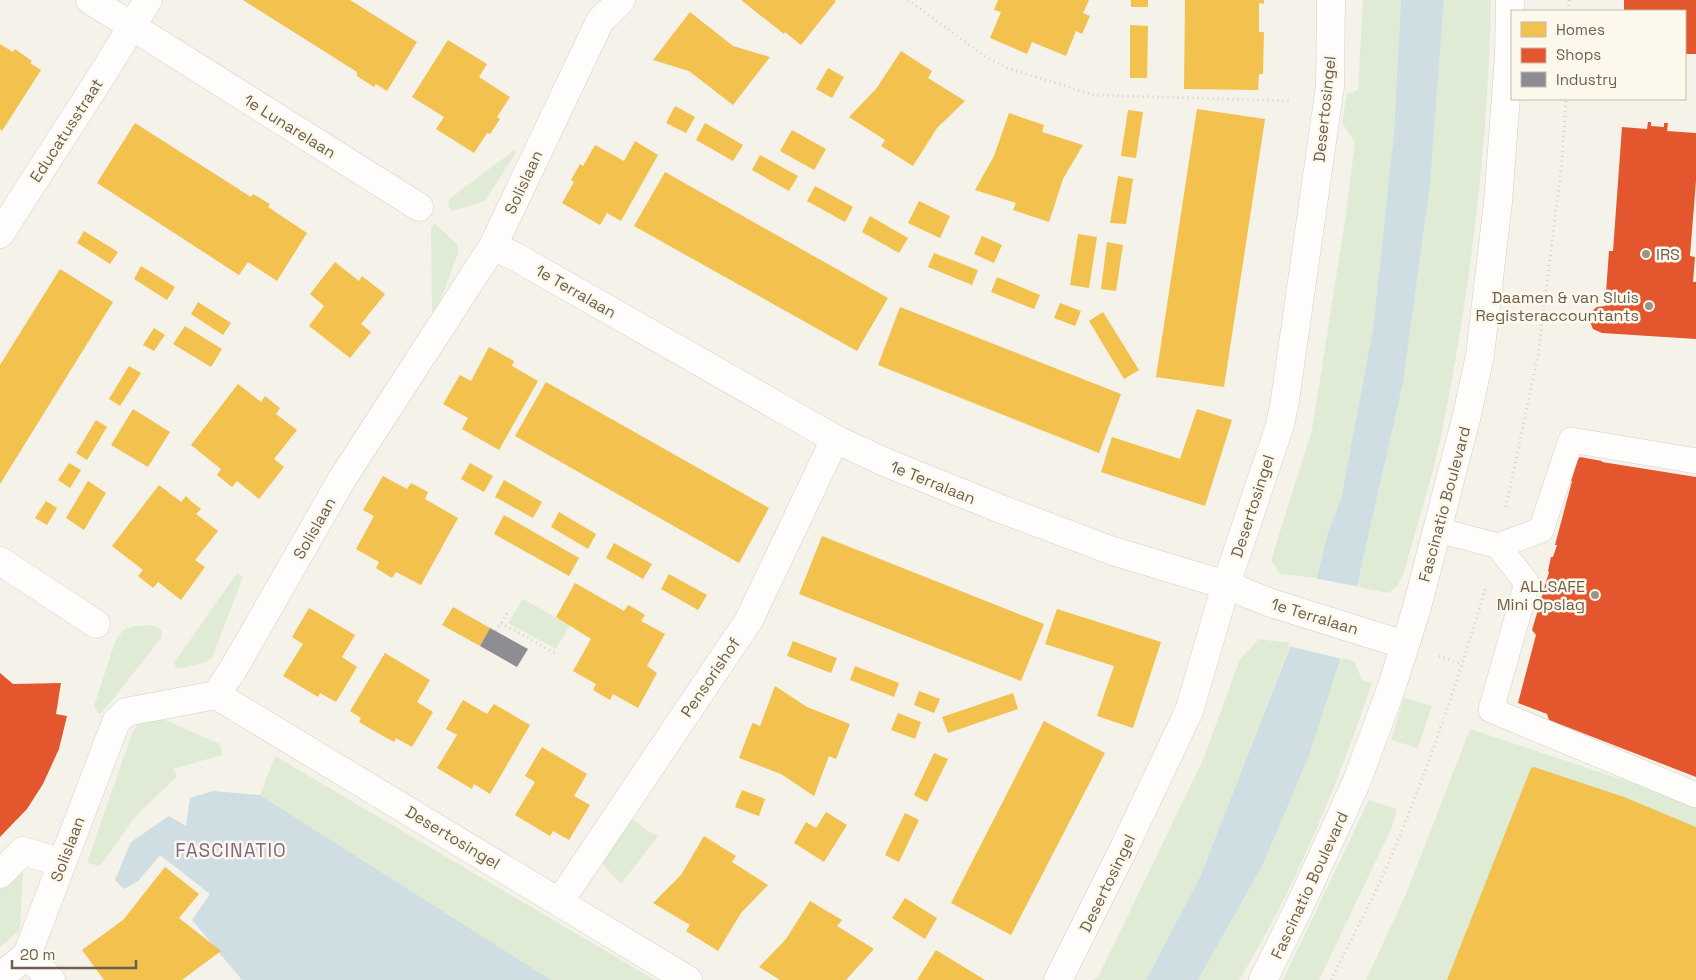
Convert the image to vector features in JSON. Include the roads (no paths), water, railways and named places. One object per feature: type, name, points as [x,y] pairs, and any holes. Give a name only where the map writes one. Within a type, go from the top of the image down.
[{"type":"street","name":"1e Lunarelaan","points":[[90,0],[419,207]]},
{"type":"street","name":"Educatusstraat","points":[[0,234],[148,0]]},
{"type":"street","name":"Solislaan","points":[[0,977],[27,955],[116,722],[126,712],[216,695],[234,668],[342,479],[493,246],[603,10],[621,0]]},
{"type":"street","name":"Desertosingel","points":[[1058,980],[1125,846],[1189,711],[1226,585],[1280,424],[1328,103],[1330,86],[1331,0]]},
{"type":"street","name":"Fascinatio Boulevard","points":[[1263,980],[1356,783],[1390,692],[1438,530],[1467,415],[1480,355],[1498,202],[1509,56],[1510,0]]},
{"type":"street","name":"1e Terralaan","points":[[493,246],[516,257],[835,439],[1000,509],[1113,551],[1226,585],[1271,603],[1405,645]]},
{"type":"street","name":"Pensorishof","points":[[560,901],[748,620],[835,439]]},
{"type":"street","points":[[0,562],[96,624]]},
{"type":"street","name":"Desertosingel","points":[[216,695],[688,980]]},
{"type":"street","points":[[0,874],[23,851],[62,863]]},
{"type":"street","points":[[27,955],[51,980]]},
{"type":"lane","points":[[1438,530],[1498,546],[1541,530],[1571,440],[1696,460]]},
{"type":"lane","points":[[1498,546],[1527,583],[1491,710],[1696,795]]},
{"type":"place","name":"IRS","points":[[1646,254]]},
{"type":"place","name":"Daamen & van Sluis Registeraccountants","points":[[1649,306]]},
{"type":"place","name":"ALLSAFE Mini Opslag","points":[[1595,595]]},
{"type":"district","name":"FASCINATIO","points":[[231,850]]}]
